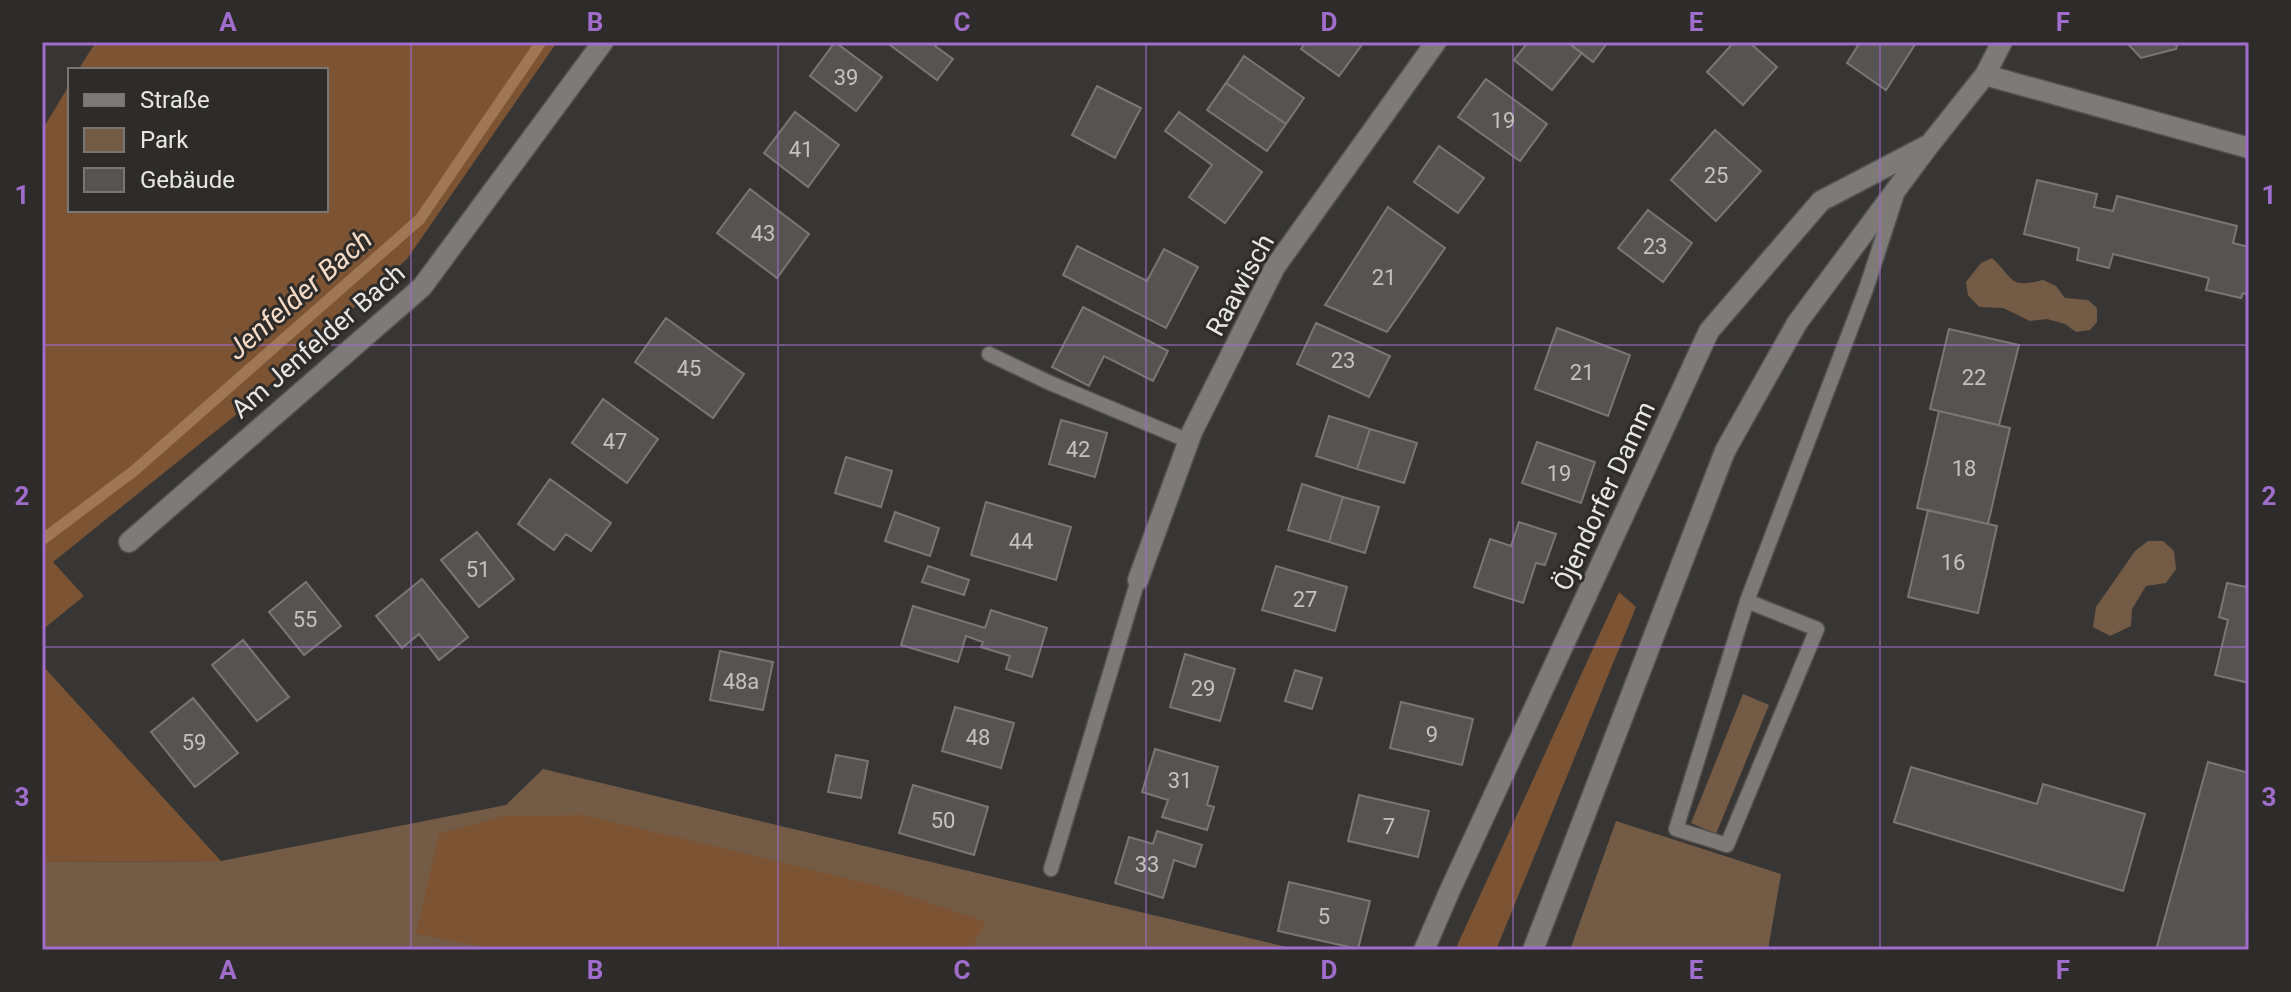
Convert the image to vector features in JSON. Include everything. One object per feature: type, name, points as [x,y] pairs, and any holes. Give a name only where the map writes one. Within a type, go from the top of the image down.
[{"type":"street","name":"Am Jenfelder Bach","points":[[129,542],[422,287],[603,42]]},
{"type":"street","name":"Raawisch","points":[[1138,580],[1189,441],[1275,267],[1436,42]]},
{"type":"street","name":"Öjendorfer Damm","points":[[1533,950],[1725,451],[1797,323],[1985,75],[2002,42]]},
{"type":"street","points":[[1985,75],[2249,148]]},
{"type":"street","name":"Öjendorfer Damm","points":[[1424,950],[1709,331],[1821,201],[1930,144]]},
{"type":"lane","points":[[1747,601],[1817,629],[1727,845],[1676,829],[1747,601],[1866,289],[1899,189]]},
{"type":"lane","points":[[989,354],[1189,441]]},
{"type":"lane","points":[[1051,869],[1138,580]]},
{"type":"green space","points":[[1992,258],[2017,282],[2043,280],[2056,286],[2065,298],[2088,300],[2097,308],[2097,322],[2090,330],[2076,332],[2065,324],[2047,319],[2030,321],[2003,308],[1979,307],[1968,295],[1966,282],[1981,263]]},
{"type":"green space","points":[[2148,541],[2163,541],[2174,551],[2176,569],[2166,583],[2146,586],[2132,609],[2131,626],[2110,636],[2093,627],[2096,607],[2135,551]]},
{"type":"green space","points":[[1743,694],[1769,705],[1716,834],[1691,823]]},
{"type":"green space","points":[[543,769],[1299,950],[42,950],[42,862],[221,861],[506,805]]},
{"type":"green space","points":[[1616,821],[1781,874],[1768,950],[1570,950]]},
{"type":"shaded area","points":[[96,42],[557,42],[407,259],[242,410],[53,562],[84,596],[42,630],[42,130],[68,87],[68,212],[328,212],[328,68],[79,68]]},
{"type":"shaded area","points":[[1619,592],[1636,607],[1496,950],[1455,950]]},
{"type":"shaded area","points":[[42,665],[221,861],[42,862]]},
{"type":"shaded area","points":[[584,815],[879,886],[986,922],[971,950],[501,950],[416,934],[439,834],[504,816]]},
{"type":"building","points":[[835,42],[882,77],[856,111],[810,76]]},
{"type":"building","points":[[886,42],[938,42],[935,46],[953,59],[937,80]]},
{"type":"building","points":[[1306,42],[1364,42],[1339,76],[1301,49]]},
{"type":"building","points":[[1528,42],[1567,42],[1582,53],[1552,90],[1514,60]]},
{"type":"building","points":[[1567,42],[1608,42],[1593,62]]},
{"type":"building","points":[[1734,42],[1749,42],[1777,67],[1743,105],[1707,72]]},
{"type":"building","points":[[1860,42],[1916,43],[1886,90],[1847,63]]},
{"type":"building","points":[[2126,42],[2178,42],[2176,49],[2141,58]]},
{"type":"building","points":[[1244,56],[1304,98],[1286,124],[1226,83]]},
{"type":"building","points":[[1486,79],[1547,124],[1520,161],[1458,117]]},
{"type":"building","points":[[1226,83],[1286,124],[1267,151],[1207,110]]},
{"type":"building","points":[[1097,86],[1141,108],[1115,158],[1072,135]]},
{"type":"building","points":[[795,112],[839,145],[808,187],[764,153]]},
{"type":"building","points":[[1179,112],[1262,172],[1225,223],[1189,197],[1212,165],[1165,131]]},
{"type":"building","points":[[1715,130],[1761,171],[1716,221],[1671,180]]},
{"type":"building","points":[[1439,146],[1484,178],[1458,213],[1414,182]]},
{"type":"building","points":[[2037,180],[2097,194],[2094,207],[2113,211],[2117,196],[2237,226],[2233,243],[2249,247],[2249,295],[2243,293],[2241,298],[2206,290],[2209,278],[2113,254],[2109,268],[2077,260],[2079,248],[2024,234]]},
{"type":"building","points":[[750,189],[809,234],[777,278],[717,233]]},
{"type":"building","points":[[1388,207],[1445,248],[1387,332],[1325,305]]},
{"type":"building","points":[[1648,210],[1692,243],[1663,282],[1618,248]]},
{"type":"building","points":[[1077,246],[1147,281],[1164,249],[1198,267],[1166,328],[1063,275]]},
{"type":"building","points":[[1083,307],[1168,351],[1153,381],[1104,356],[1089,386],[1052,367]]},
{"type":"building","points":[[666,318],[744,374],[713,418],[635,362]]},
{"type":"building","points":[[1316,323],[1390,356],[1369,397],[1297,364]]},
{"type":"building","points":[[1557,328],[1630,355],[1608,416],[1535,389]]},
{"type":"building","points":[[1949,329],[2019,345],[1999,425],[1930,409]]},
{"type":"building","points":[[603,399],[658,439],[627,483],[572,443]]},
{"type":"building","points":[[1939,411],[2010,428],[1988,524],[1917,508]]},
{"type":"building","points":[[1329,416],[1370,429],[1357,469],[1316,456]]},
{"type":"building","points":[[1061,420],[1107,433],[1095,477],[1049,464]]},
{"type":"building","points":[[1370,429],[1417,443],[1404,483],[1357,469]]},
{"type":"building","points":[[1537,442],[1595,462],[1581,503],[1522,483]]},
{"type":"building","points":[[846,457],[892,471],[881,507],[835,493]]},
{"type":"building","points":[[550,479],[611,523],[591,551],[566,534],[554,550],[518,524]]},
{"type":"building","points":[[1302,484],[1343,497],[1329,542],[1288,530]]},
{"type":"building","points":[[1343,497],[1379,507],[1365,553],[1329,542]]},
{"type":"building","points":[[986,502],[1071,527],[1056,580],[971,555]]},
{"type":"building","points":[[1928,510],[1997,526],[1978,613],[1908,597]]},
{"type":"building","points":[[895,512],[939,528],[930,556],[885,541]]},
{"type":"building","points":[[1519,522],[1556,534],[1545,565],[1536,563],[1523,603],[1474,587],[1490,539],[1511,546]]},
{"type":"building","points":[[477,532],[514,579],[479,607],[441,560]]},
{"type":"building","points":[[928,566],[969,580],[964,595],[922,582]]},
{"type":"building","points":[[1276,566],[1347,587],[1335,631],[1262,610]]},
{"type":"building","points":[[2249,575],[2249,683],[2215,675],[2228,620],[2219,617],[2227,583],[2246,587]]},
{"type":"building","points":[[422,579],[468,637],[439,660],[419,634],[402,648],[376,616]]},
{"type":"building","points":[[306,582],[341,626],[304,655],[269,612]]},
{"type":"building","points":[[913,606],[985,628],[991,610],[1047,628],[1032,677],[1006,669],[1010,656],[981,647],[983,642],[966,636],[958,662],[901,645]]},
{"type":"building","points":[[243,640],[289,697],[257,721],[212,665]]},
{"type":"building","points":[[720,651],[773,662],[763,710],[710,700]]},
{"type":"building","points":[[1185,654],[1235,669],[1220,721],[1170,707]]},
{"type":"building","points":[[1295,670],[1322,678],[1312,709],[1285,701]]},
{"type":"building","points":[[193,698],[238,753],[195,787],[151,732]]},
{"type":"building","points":[[1401,702],[1473,719],[1462,765],[1390,748]]},
{"type":"building","points":[[955,707],[1014,723],[1001,768],[942,751]]},
{"type":"building","points":[[1155,749],[1218,767],[1207,805],[1214,807],[1207,830],[1162,817],[1168,800],[1142,792]]},
{"type":"building","points":[[836,755],[868,761],[861,798],[828,792]]},
{"type":"building","points":[[2208,762],[2249,773],[2249,907],[2246,918],[2249,919],[2249,950],[2156,950]]},
{"type":"building","points":[[1911,767],[2037,804],[2043,784],[2145,814],[2123,891],[1894,822]]},
{"type":"building","points":[[913,785],[988,807],[974,855],[899,833]]},
{"type":"building","points":[[1359,795],[1429,811],[1418,857],[1348,841]]},
{"type":"building","points":[[1157,831],[1202,845],[1195,867],[1174,860],[1163,898],[1115,883],[1129,837],[1153,844]]},
{"type":"building","points":[[1289,882],[1370,901],[1358,949],[1278,931]]},
{"type":"waterway","name":"Jenfelder Bach","points":[[42,540],[135,470],[420,219],[541,42]]}]
